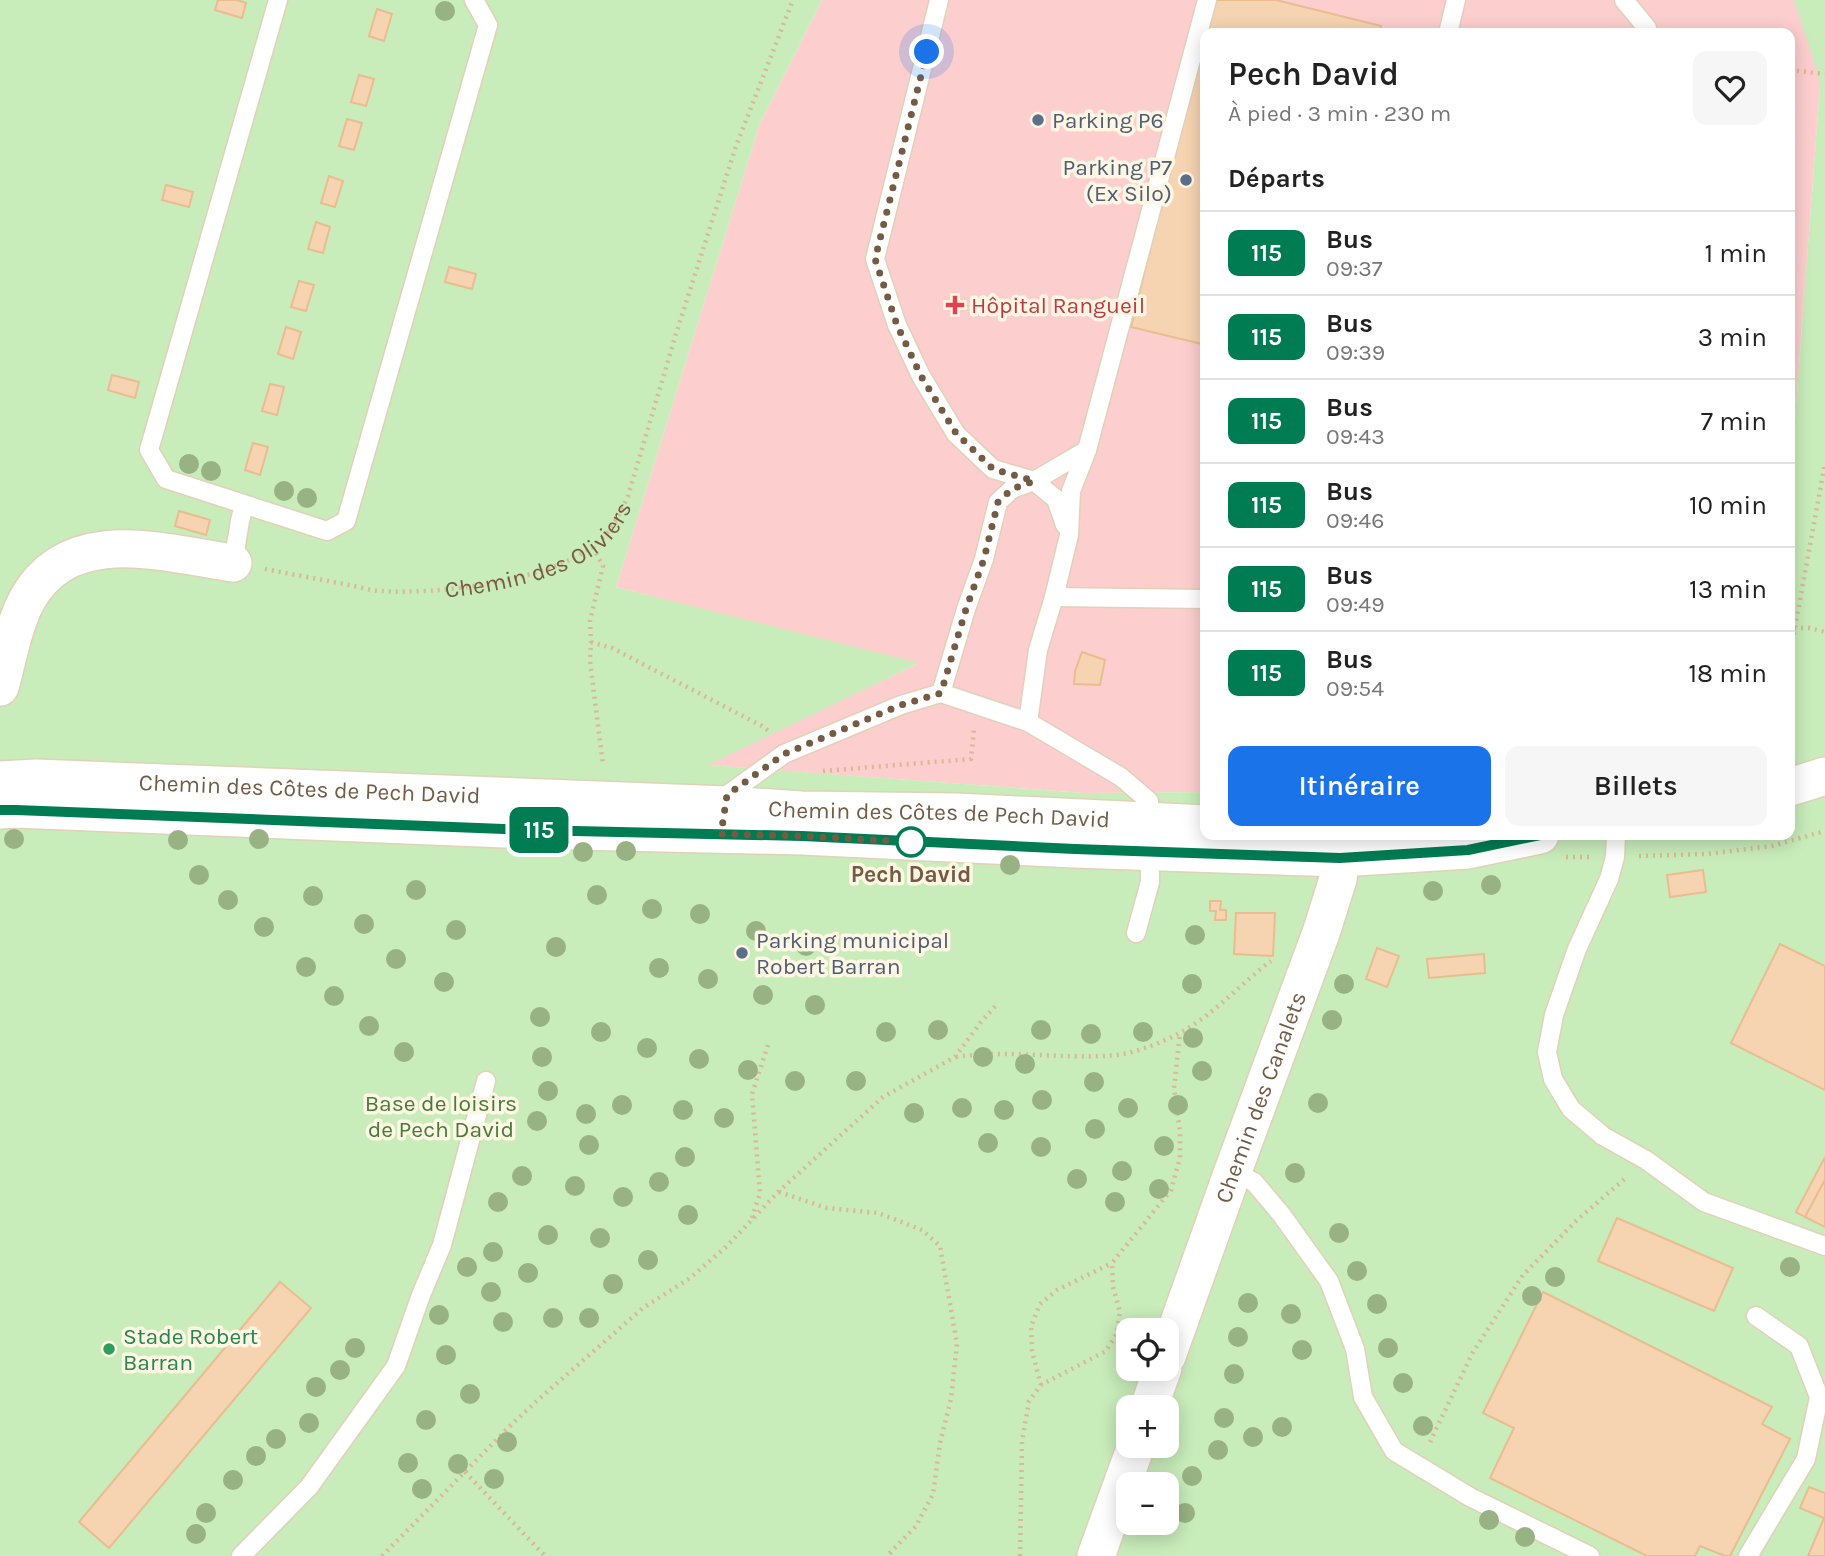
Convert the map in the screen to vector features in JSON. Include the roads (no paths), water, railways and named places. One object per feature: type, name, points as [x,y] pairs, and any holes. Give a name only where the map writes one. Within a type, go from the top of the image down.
[{"type":"street","points":[[0,687],[27,600],[39,583],[58,565],[101,549],[135,548],[233,563]]},
{"type":"street","points":[[1795,785],[1825,776]]},
{"type":"street","name":"Chemin des Côtes de Pech David","points":[[0,780],[36,778],[723,819]]},
{"type":"street","name":"Chemin des Côtes de Pech David","points":[[0,810],[530,830],[723,819],[801,810],[956,812],[1150,836],[1200,839]]},
{"type":"street","name":"Chemin des Côtes de Pech David","points":[[1150,836],[1200,825]]},
{"type":"street","name":"Chemin des Côtes de Pech David","points":[[1227,840],[1468,850],[1516,840]]},
{"type":"street","name":"Chemin des Canalets","points":[[1179,1322],[1321,933],[1338,879],[1342,846]]},
{"type":"street","points":[[1096,1556],[1132,1458]]},
{"type":"lane","points":[[278,0],[149,450],[166,479],[327,531],[346,521],[488,25],[474,0]]},
{"type":"lane","points":[[939,0],[875,259],[897,325],[921,376],[956,433],[993,469],[1034,481],[1056,499],[1069,535]]},
{"type":"lane","points":[[1028,722],[1038,650],[1069,535],[1071,491],[1087,450],[1207,0]]},
{"type":"lane","points":[[1449,28],[1456,0]]},
{"type":"lane","points":[[1624,0],[1647,28]]},
{"type":"lane","points":[[941,693],[984,559],[998,502],[1012,489],[1034,481],[1087,450]]},
{"type":"lane","points":[[233,563],[244,505]]},
{"type":"lane","points":[[1054,597],[1200,599]]},
{"type":"lane","points":[[723,819],[727,795],[784,754],[901,705],[941,693],[1028,722],[1121,777],[1149,801],[1150,882],[1136,933]]},
{"type":"lane","points":[[1616,840],[1615,857],[1609,878],[1577,950],[1554,1015],[1547,1052],[1553,1079],[1571,1109],[1603,1136],[1646,1160],[1704,1202],[1825,1246]]},
{"type":"lane","points":[[241,1556],[310,1487],[396,1366],[442,1245],[486,1081]]},
{"type":"lane","points":[[1233,1171],[1254,1182],[1329,1281],[1354,1349],[1363,1397],[1394,1451],[1470,1497],[1590,1556]]},
{"type":"lane","points":[[1748,1556],[1806,1459],[1819,1397],[1799,1346],[1756,1317]]},
{"type":"place","name":"Parking P6","points":[[1038,120]]},
{"type":"place","name":"Parking P7 (Ex Silo)","points":[[1186,180]]},
{"type":"place","name":"Hôpital Rangueil","points":[[955,305]]},
{"type":"place","name":"Pech David","points":[[911,842]]},
{"type":"place","name":"Parking municipal Robert Barran","points":[[742,953]]},
{"type":"place","name":"Stade Robert Barran","points":[[109,1349]]},
{"type":"park label","name":"Base de loisirs de Pech David","points":[[441,1116]]}]
